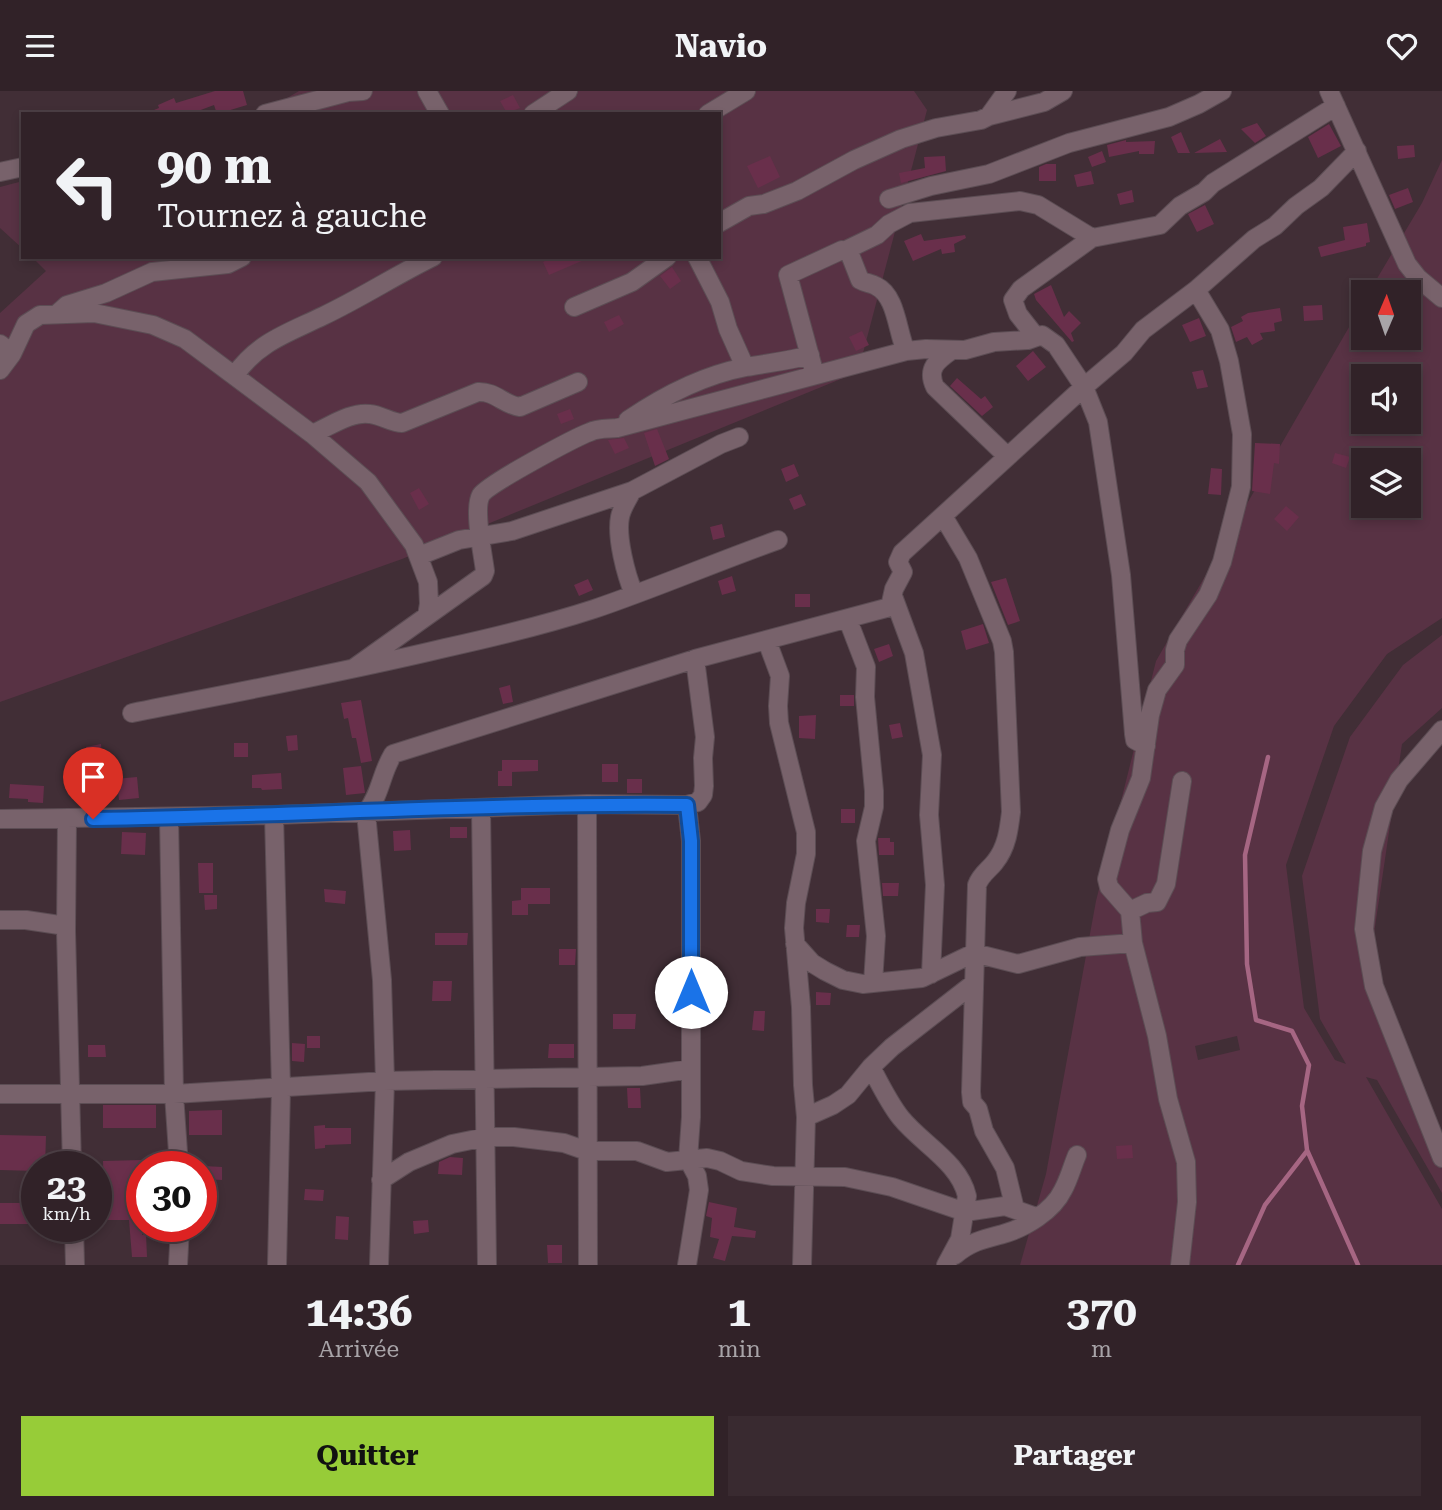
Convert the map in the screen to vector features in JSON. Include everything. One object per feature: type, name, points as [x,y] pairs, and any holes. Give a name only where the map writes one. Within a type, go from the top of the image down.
[{"type":"street","points":[[273,112],[348,92],[363,91]]},
{"type":"street","points":[[427,91],[439,112]]},
{"type":"street","points":[[536,112],[568,91]]},
{"type":"street","points":[[711,112],[746,91]]},
{"type":"street","points":[[989,115],[1007,91]]},
{"type":"street","points":[[721,222],[749,206],[764,204],[797,191],[854,160],[901,139],[1044,102],[1063,91]]},
{"type":"street","points":[[889,199],[931,186],[989,174],[1069,143],[1169,117],[1222,91]]},
{"type":"street","points":[[1036,337],[1018,314],[1013,300],[1016,294],[1092,238],[1160,225],[1180,206],[1333,99],[1407,264],[1418,278],[1442,298]]},
{"type":"street","points":[[379,1265],[385,1081],[383,979],[366,813],[380,791],[386,767],[393,754],[695,659],[887,609],[903,572],[898,562],[902,553],[1083,387],[1124,353],[1143,330],[1321,188],[1357,151]]},
{"type":"street","points":[[0,172],[21,167]]},
{"type":"street","points":[[815,375],[788,275],[790,272],[877,235],[889,224],[910,213],[1020,201],[1038,205],[1092,238]]},
{"type":"street","points":[[846,250],[860,280],[882,290],[890,301],[906,351]]},
{"type":"street","points":[[58,313],[67,305],[106,293],[152,272],[228,264],[238,259]]},
{"type":"street","points":[[235,375],[251,354],[291,330],[324,316],[429,259]]},
{"type":"street","points":[[574,307],[632,282],[664,259]]},
{"type":"street","points":[[699,259],[720,302],[727,329],[745,367]]},
{"type":"street","points":[[1180,1265],[1186,1202],[1186,1162],[1168,1099],[1157,1036],[1133,943],[1130,911],[1109,887],[1107,879],[1120,830],[1137,791],[1150,715],[1157,691],[1175,665],[1178,641],[1208,595],[1217,573],[1241,487],[1242,434],[1229,361],[1220,330],[1196,289]]},
{"type":"street","points":[[0,370],[6,349],[26,324],[40,314],[94,313],[153,325],[185,339],[312,434],[368,482],[419,556],[430,591],[427,616]]},
{"type":"street","points":[[354,669],[483,576],[485,571],[479,501],[486,489],[591,431],[617,428],[906,351],[965,350],[994,342],[1042,335],[1056,345],[1083,387],[1098,422],[1119,559],[1133,734],[1135,740],[1146,746]]},
{"type":"street","points":[[952,350],[932,369],[931,378],[935,387],[1007,456]]},
{"type":"street","points":[[617,428],[666,396],[697,382],[745,367],[810,355]]},
{"type":"street","points":[[312,434],[363,413],[402,423],[478,392],[488,391],[514,407],[520,407],[578,382]]},
{"type":"street","points":[[419,556],[459,540],[512,531],[632,491],[739,437]]},
{"type":"street","points":[[632,491],[621,513],[619,534],[628,579],[634,594]]},
{"type":"street","points":[[943,516],[975,572],[1004,652],[1011,811],[1009,834],[1003,849],[995,863],[981,875],[977,885],[972,1102],[978,1109],[988,1140],[1005,1168],[1016,1209]]},
{"type":"street","points":[[132,713],[354,669],[498,636],[593,609],[677,580],[716,561],[778,540]]},
{"type":"street","points":[[893,596],[914,653],[932,755],[929,815],[935,885],[932,974]]},
{"type":"street","points":[[848,620],[866,667],[865,697],[874,791],[874,807],[866,841],[876,936],[873,983]]},
{"type":"street","points":[[767,641],[780,676],[779,723],[806,832],[806,854],[796,903],[794,944],[801,1007],[806,1117],[802,1265]]},
{"type":"street","points":[[0,820],[366,813],[587,804],[687,805],[698,802],[703,795],[704,786],[705,737],[695,659]]},
{"type":"street","points":[[1442,730],[1399,780],[1384,807],[1371,851],[1364,929],[1372,979],[1442,1158]]},
{"type":"street","points":[[1130,911],[1138,906],[1157,902],[1161,897],[1166,884],[1182,781]]},
{"type":"street","points":[[587,804],[588,1265]]},
{"type":"street","points":[[687,805],[691,841],[691,1117],[688,1159],[697,1175],[699,1190],[687,1265]]},
{"type":"street","points":[[481,808],[487,1265]]},
{"type":"street","points":[[274,815],[281,1087],[277,1265]]},
{"type":"street","points":[[169,818],[174,1094],[178,1151]]},
{"type":"street","points":[[67,819],[66,926],[72,1151]]},
{"type":"street","points":[[0,921],[26,920],[66,926]]},
{"type":"street","points":[[794,944],[812,963],[843,980],[873,983],[903,981],[932,974],[974,953],[1018,964],[1080,947],[1133,943]]},
{"type":"street","points":[[806,1117],[848,1095],[871,1067],[973,984]]},
{"type":"street","points":[[871,1067],[902,1119],[955,1171],[967,1196],[960,1239],[944,1263]]},
{"type":"street","points":[[0,1094],[174,1094],[385,1081],[642,1076],[691,1069]]},
{"type":"street","points":[[381,1180],[409,1162],[452,1144],[486,1137],[514,1137],[564,1143],[587,1151],[637,1151],[667,1162],[707,1158],[756,1174],[845,1177],[872,1181],[965,1212],[1005,1206],[1036,1217]]},
{"type":"street","points":[[944,1263],[972,1242],[1006,1233],[1036,1217],[1058,1199],[1077,1155]]},
{"type":"street","points":[[74,1242],[75,1265]]},
{"type":"street","points":[[178,1265],[179,1242]]},
{"type":"shaded area","points":[[299,91],[914,91],[927,110],[858,372],[402,559],[0,702],[0,313],[46,271],[34,259],[721,259],[721,112],[263,112]]},
{"type":"shaded area","points":[[1442,160],[1442,618],[1387,654],[1334,726],[1286,865],[1304,1008],[1335,1060],[1346,1064],[1320,1019],[1302,876],[1350,737],[1403,665],[1442,635],[1442,708],[1402,744],[1367,981],[1442,1163],[1442,1193],[1377,1080],[1366,1077],[1442,1209],[1442,1265],[1020,1265],[1046,1174],[1096,901],[1156,661],[1351,324],[1351,350],[1421,350],[1421,280],[1376,280],[1422,203]],"holes":[[[1237,1036],[1240,1050],[1198,1060],[1195,1046]]]},
{"type":"shaded area","points":[[21,182],[21,247],[0,228],[0,187]]},
{"type":"building","points":[[215,91],[243,91],[247,105],[224,112],[216,112],[214,105],[195,112],[149,112],[174,98],[176,103]]},
{"type":"building","points":[[513,95],[520,108],[506,112],[500,101]]},
{"type":"building","points":[[1257,123],[1266,136],[1255,143],[1241,129]]},
{"type":"building","points":[[1329,124],[1341,146],[1318,158],[1308,137]]},
{"type":"building","points":[[1181,132],[1190,153],[1178,153],[1171,137]]},
{"type":"building","points":[[1220,139],[1227,152],[1194,153]]},
{"type":"building","points":[[1126,140],[1155,141],[1154,154],[1139,154],[1139,151],[1109,157],[1107,145]]},
{"type":"building","points":[[1414,145],[1415,157],[1398,159],[1397,146]]},
{"type":"building","points":[[1102,151],[1106,162],[1092,167],[1088,157]]},
{"type":"building","points":[[770,156],[780,177],[758,188],[747,166]]},
{"type":"building","points":[[945,156],[946,171],[901,183],[899,173],[925,168],[924,157]]},
{"type":"building","points":[[1056,164],[1056,181],[1039,181],[1039,167]]},
{"type":"building","points":[[1091,171],[1094,184],[1077,187],[1074,175]]},
{"type":"building","points":[[1408,188],[1413,202],[1395,209],[1389,195]]},
{"type":"building","points":[[1132,190],[1134,202],[1120,205],[1117,194]]},
{"type":"building","points":[[1205,205],[1214,224],[1197,232],[1188,214]]},
{"type":"building","points":[[1367,223],[1370,242],[1366,243],[1366,246],[1321,257],[1318,247],[1345,240],[1343,227]]},
{"type":"building","points":[[921,234],[924,241],[965,235],[966,238],[954,244],[955,252],[942,254],[941,249],[913,261],[904,241]]},
{"type":"building","points":[[550,259],[586,259],[549,275],[543,262]]},
{"type":"building","points":[[672,267],[681,281],[670,289],[660,276]]},
{"type":"building","points":[[1051,285],[1064,317],[1069,311],[1081,323],[1071,333],[1072,342],[1036,300],[1034,294]]},
{"type":"building","points":[[1322,305],[1323,320],[1304,321],[1303,306]]},
{"type":"building","points":[[1280,308],[1282,321],[1274,323],[1275,331],[1260,333],[1263,339],[1252,345],[1247,337],[1236,342],[1231,327],[1243,321],[1241,317],[1248,313]]},
{"type":"building","points":[[619,315],[624,324],[609,332],[604,322]]},
{"type":"building","points":[[1199,318],[1206,336],[1190,342],[1182,325]]},
{"type":"building","points":[[862,331],[869,345],[856,351],[849,337]]},
{"type":"building","points":[[1033,351],[1046,367],[1028,381],[1016,366]]},
{"type":"building","points":[[1203,370],[1208,387],[1197,389],[1192,372]]},
{"type":"building","points":[[957,378],[981,399],[985,396],[993,407],[982,416],[950,386]]},
{"type":"building","points":[[570,409],[574,419],[561,424],[557,414]]},
{"type":"building","points":[[657,429],[669,459],[655,466],[644,433]]},
{"type":"building","points":[[624,438],[629,448],[615,454],[608,440]]},
{"type":"building","points":[[1255,443],[1280,444],[1279,464],[1274,463],[1270,494],[1252,491]]},
{"type":"building","points":[[1335,453],[1350,457],[1346,468],[1332,463]]},
{"type":"building","points":[[794,464],[799,476],[786,482],[781,469]]},
{"type":"building","points":[[1211,468],[1222,469],[1221,495],[1208,494]]},
{"type":"building","points":[[419,488],[429,504],[419,510],[410,493]]},
{"type":"building","points":[[801,494],[806,505],[794,510],[789,499]]},
{"type":"building","points":[[1286,506],[1299,517],[1287,531],[1274,519]]},
{"type":"building","points":[[722,524],[725,537],[713,540],[710,527]]},
{"type":"building","points":[[732,576],[736,591],[722,595],[718,581]]},
{"type":"building","points":[[1006,578],[1020,621],[1008,625],[991,582]]},
{"type":"building","points":[[588,579],[593,590],[579,596],[574,585]]},
{"type":"building","points":[[795,594],[810,594],[810,607],[795,607]]},
{"type":"building","points":[[983,624],[989,643],[966,650],[961,631]]},
{"type":"building","points":[[889,644],[893,656],[879,662],[874,649]]},
{"type":"building","points":[[510,685],[513,702],[503,704],[499,688]]},
{"type":"building","points":[[840,695],[854,695],[854,706],[840,706]]},
{"type":"building","points":[[361,700],[372,761],[361,763],[356,738],[352,738],[348,718],[344,719],[341,703]]},
{"type":"building","points":[[816,715],[815,739],[799,738],[799,716]]},
{"type":"building","points":[[900,723],[903,737],[892,739],[889,725]]},
{"type":"building","points":[[297,735],[298,750],[288,751],[286,736]]},
{"type":"building","points":[[234,743],[248,743],[248,757],[234,757]]},
{"type":"building","points":[[101,744],[104,780],[137,777],[139,798],[119,800],[118,790],[94,795],[86,747]]},
{"type":"building","points":[[502,760],[538,760],[538,771],[512,772],[512,786],[498,786],[498,771],[502,771]]},
{"type":"building","points":[[602,764],[618,764],[618,782],[602,782]]},
{"type":"building","points":[[361,766],[365,793],[346,795],[343,768]]},
{"type":"building","points":[[281,773],[282,789],[252,788],[252,775]]},
{"type":"building","points":[[627,779],[642,779],[642,793],[627,793]]},
{"type":"building","points":[[10,784],[44,786],[43,803],[9,798]]},
{"type":"building","points":[[841,809],[855,809],[855,823],[841,823]]},
{"type":"building","points":[[450,827],[467,827],[467,838],[450,838]]},
{"type":"building","points":[[410,830],[411,850],[394,851],[393,831]]},
{"type":"building","points":[[122,832],[146,833],[145,855],[121,854]]},
{"type":"building","points":[[878,838],[890,838],[890,842],[894,842],[894,855],[879,855]]},
{"type":"building","points":[[198,863],[213,863],[213,893],[199,893]]},
{"type":"building","points":[[882,883],[899,883],[898,896],[883,896]]},
{"type":"building","points":[[521,888],[550,888],[550,904],[528,904],[528,915],[512,915],[512,901],[521,900]]},
{"type":"building","points":[[324,889],[346,891],[345,904],[325,902]]},
{"type":"building","points":[[204,895],[217,895],[217,909],[205,910]]},
{"type":"building","points":[[816,909],[830,909],[829,923],[816,922]]},
{"type":"building","points":[[847,925],[860,925],[859,937],[846,937]]},
{"type":"building","points":[[435,933],[468,933],[467,945],[435,945]]},
{"type":"building","points":[[559,949],[576,949],[575,965],[559,965]]},
{"type":"building","points":[[433,981],[452,981],[451,1001],[432,1001]]},
{"type":"building","points":[[816,992],[831,993],[830,1005],[816,1005]]},
{"type":"building","points":[[754,1011],[765,1011],[764,1031],[752,1030]]},
{"type":"building","points":[[613,1014],[636,1014],[635,1029],[613,1029]]},
{"type":"building","points":[[307,1036],[320,1036],[320,1048],[307,1048]]},
{"type":"building","points":[[292,1043],[305,1044],[304,1062],[292,1061]]},
{"type":"building","points":[[549,1044],[574,1044],[574,1058],[548,1058]]},
{"type":"building","points":[[88,1045],[105,1045],[106,1057],[88,1057]]},
{"type":"building","points":[[627,1088],[640,1088],[641,1108],[628,1108]]},
{"type":"building","points":[[103,1105],[156,1105],[156,1128],[103,1128]]},
{"type":"building","points":[[222,1110],[222,1135],[189,1135],[189,1111]]},
{"type":"building","points":[[325,1125],[325,1128],[351,1128],[351,1144],[325,1145],[325,1148],[315,1149],[314,1126]]},
{"type":"building","points":[[0,1135],[46,1136],[46,1151],[21,1151],[21,1171],[0,1170]]},
{"type":"building","points":[[1132,1145],[1133,1158],[1117,1159],[1116,1146]]},
{"type":"building","points":[[450,1157],[463,1158],[462,1175],[438,1174],[439,1162]]},
{"type":"building","points":[[126,1160],[126,1220],[112,1220],[112,1161]]},
{"type":"building","points":[[217,1167],[222,1167],[222,1180],[217,1180]]},
{"type":"building","points":[[305,1189],[324,1190],[323,1201],[304,1200]]},
{"type":"building","points":[[709,1202],[737,1208],[734,1227],[756,1231],[755,1238],[732,1236],[725,1261],[713,1258],[719,1239],[710,1237],[712,1218],[706,1216]]},
{"type":"building","points":[[0,1203],[21,1203],[21,1224],[0,1224]]},
{"type":"building","points":[[336,1216],[349,1217],[348,1240],[335,1239]]},
{"type":"building","points":[[428,1220],[429,1232],[414,1234],[413,1221]]},
{"type":"building","points":[[131,1242],[146,1242],[147,1257],[132,1257]]},
{"type":"building","points":[[547,1245],[562,1245],[562,1263],[548,1263]]},
{"type":"waterway","points":[[1268,757],[1245,855],[1247,964],[1256,1020],[1292,1031],[1309,1065],[1302,1106],[1307,1150],[1358,1265]]},
{"type":"waterway","points":[[1238,1265],[1265,1205],[1307,1151]]},
{"type":"route","points":[[93,819],[587,804],[687,805],[691,841],[691,992]]}]
